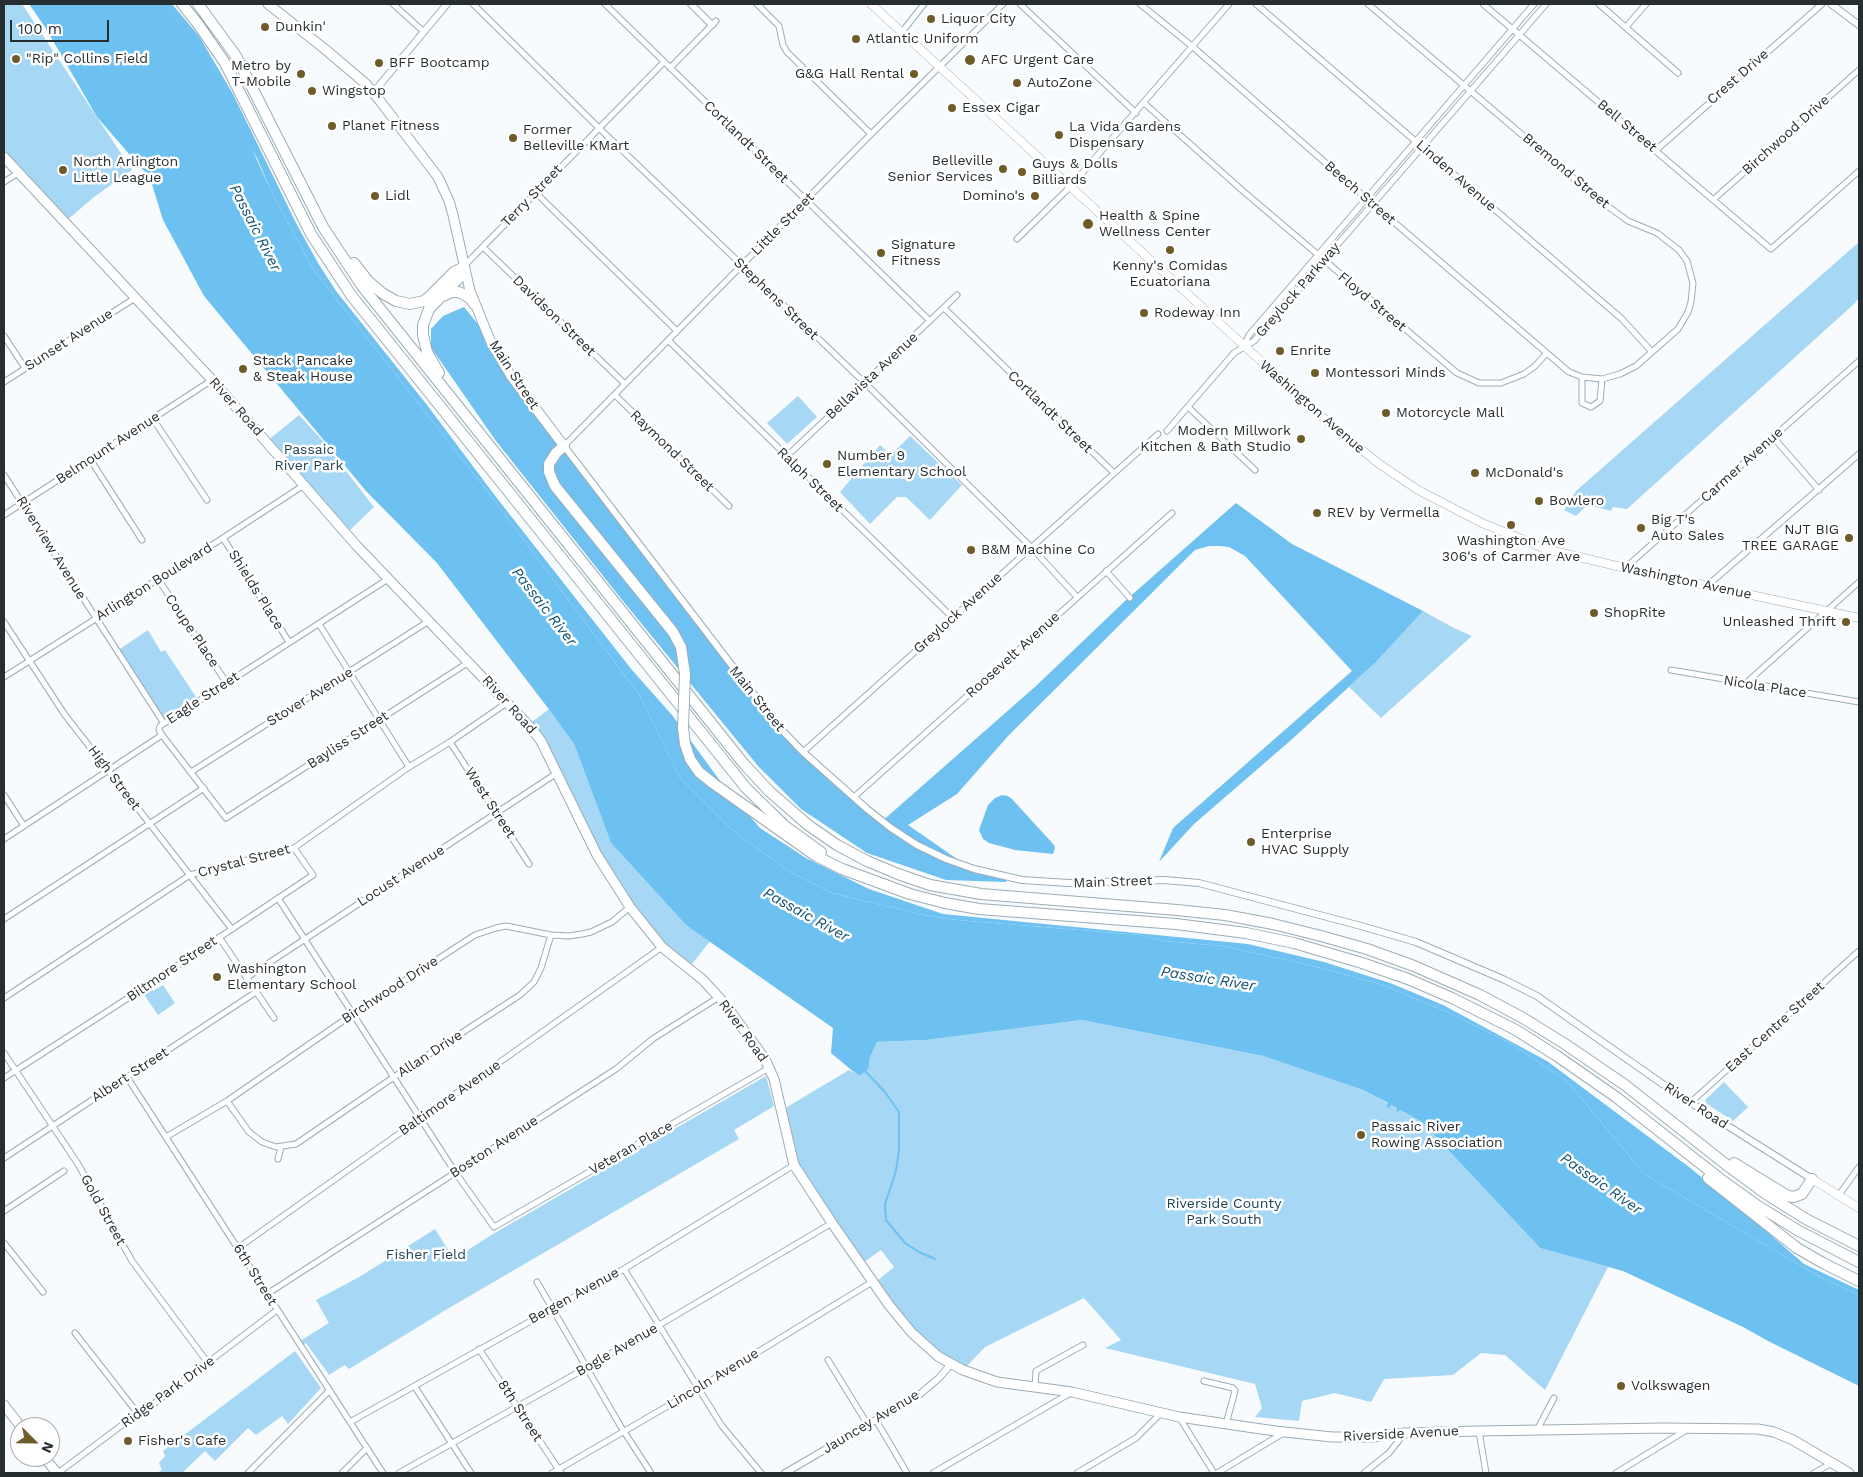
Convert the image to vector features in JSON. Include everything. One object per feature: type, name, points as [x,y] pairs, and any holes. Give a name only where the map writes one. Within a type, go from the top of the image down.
[{"type":"highway","points":[[182,4],[225,63],[311,234],[336,275],[360,308],[746,788],[771,814],[806,842],[837,862],[876,882]]},
{"type":"highway","points":[[198,4],[236,56],[335,247],[362,286],[756,778],[801,820],[852,854],[882,868],[915,880],[963,892],[1217,914],[1273,924],[1359,947],[1436,975],[1502,1007],[1579,1053],[1741,1168],[1788,1196],[1793,1198],[1802,1194],[1812,1179]]},
{"type":"highway","points":[[302,185],[361,273],[375,288],[389,298],[410,304],[424,301],[435,293],[454,272],[464,267]]},
{"type":"highway","points":[[464,267],[459,278],[429,309],[423,325],[424,343],[430,360],[517,480]]},
{"type":"highway","points":[[434,303],[446,294],[459,292],[470,298],[474,304]]},
{"type":"highway","points":[[564,446],[556,453],[549,464],[549,472],[555,486],[673,632],[681,647],[685,674],[685,744],[690,759],[706,778],[816,856],[842,869],[918,897],[961,906],[1222,929],[1294,944],[1362,963],[1408,979],[1452,998],[1537,1043],[1603,1087],[1739,1192],[1778,1219],[1820,1243],[1859,1262]]},
{"type":"highway","points":[[1644,1100],[1766,1194],[1806,1219],[1859,1246]]},
{"type":"highway","points":[[1697,1160],[1706,1176],[1783,1238],[1810,1256],[1859,1281]]},
{"type":"main road","name":"Main Street","points":[[268,4],[351,70],[373,93],[428,162],[443,188],[453,216],[474,304],[501,359],[564,446]]},
{"type":"main road","name":"Washington Avenue","points":[[871,4],[1243,346],[1347,439],[1421,492],[1459,513],[1523,541],[1569,555],[1859,618]]},
{"type":"main road","name":"River Road","points":[[4,157],[212,380],[356,546],[528,724],[540,741],[597,855],[630,907],[662,947],[703,980],[719,997],[769,1068],[781,1106],[794,1164],[832,1223],[889,1306],[912,1333],[939,1357],[951,1364]]},
{"type":"main road","name":"River Road","points":[[1812,1179],[1859,1208]]},
{"type":"main road","name":"Riverside Avenue","points":[[951,1364],[981,1377],[1016,1385],[1072,1392],[1179,1417],[1332,1437],[1372,1437],[1404,1433],[1479,1431],[1690,1428],[1774,1432],[1805,1446],[1849,1473]]},
{"type":"main road","points":[[4,1405],[13,1417]]},
{"type":"street","points":[[393,4],[424,32]]},
{"type":"street","points":[[373,93],[447,4]]},
{"type":"street","name":"Stephens Street","points":[[472,4],[864,383],[1032,548],[1077,597]]},
{"type":"street","name":"Cortlandt Street","points":[[605,4],[930,321]]},
{"type":"street","points":[[670,68],[714,22],[691,4]]},
{"type":"street","points":[[757,4],[778,24],[783,45],[787,52],[872,134]]},
{"type":"street","points":[[902,32],[924,4]]},
{"type":"street","name":"Little Street","points":[[564,446],[806,200],[1003,4]]},
{"type":"street","points":[[1020,4],[1136,113]]},
{"type":"street","name":"Beech Street","points":[[1140,4],[1193,47],[1569,372],[1582,377],[1602,379],[1612,377],[1629,371],[1652,352]]},
{"type":"street","points":[[1017,239],[1070,187],[1229,4]]},
{"type":"street","name":"Linden Avenue","points":[[1256,4],[1622,319],[1652,352]]},
{"type":"street","name":"Bremond Street","points":[[1368,4],[1600,200],[1628,221],[1658,233],[1679,250],[1687,261],[1691,273],[1693,283],[1691,302],[1684,321],[1678,329],[1652,352]]},
{"type":"street","name":"Bell Street","points":[[1483,4],[1771,249],[1859,171]]},
{"type":"street","name":"Greylock Parkway","points":[[1243,346],[1248,336],[1534,4]]},
{"type":"street","name":"Greylock Parkway","points":[[1243,346],[1255,340],[1546,4]]},
{"type":"street","points":[[1599,4],[1678,73]]},
{"type":"street","points":[[1626,27],[1646,4]]},
{"type":"street","name":"Crest Drive","points":[[1655,150],[1822,4]]},
{"type":"street","points":[[1831,4],[1858,21]]},
{"type":"street","name":"Terry Street","points":[[464,267],[664,62]]},
{"type":"street","name":"Birchwood Drive","points":[[1713,200],[1859,70]]},
{"type":"street","name":"Floyd Street","points":[[1144,103],[1318,256],[1452,370],[1469,379],[1490,384],[1501,383],[1512,380],[1529,370],[1547,353]]},
{"type":"street","points":[[4,182],[18,173]]},
{"type":"street","points":[[536,193],[677,331]]},
{"type":"street","name":"Davidson Street","points":[[483,247],[625,384]]},
{"type":"street","name":"Bellavista Avenue","points":[[786,457],[957,295]]},
{"type":"street","name":"Sunset Avenue","points":[[4,382],[135,298]]},
{"type":"street","name":"Cortlandt Street","points":[[944,308],[1114,473]]},
{"type":"street","points":[[4,336],[25,368]]},
{"type":"street","name":"Ralph Street","points":[[668,340],[953,618]]},
{"type":"street","points":[[1167,431],[1234,353],[1243,346]]},
{"type":"street","name":"Carmer Avenue","points":[[1625,568],[1859,360]]},
{"type":"street","points":[[1582,377],[1582,402],[1592,407],[1600,401],[1602,379]]},
{"type":"street","name":"Belmount Avenue","points":[[4,515],[212,380]]},
{"type":"street","name":"Raymond Street","points":[[615,395],[729,506]]},
{"type":"street","points":[[1188,407],[1255,470]]},
{"type":"street","points":[[153,418],[206,500]]},
{"type":"street","name":"Greylock Avenue","points":[[803,752],[1158,434]]},
{"type":"street","points":[[1773,437],[1819,490]]},
{"type":"street","name":"Main Street","points":[[564,446],[779,727],[803,752],[854,797],[891,828],[917,845],[946,859],[982,871],[1022,880],[1053,883],[1149,880],[1199,883],[1400,936],[1452,956],[1537,996]]},
{"type":"street","points":[[1707,586],[1859,454]]},
{"type":"street","points":[[90,459],[142,540]]},
{"type":"street","name":"Riverview Avenue","points":[[4,475],[95,619],[164,722]]},
{"type":"street","name":"Arlington Boulevard","points":[[4,676],[304,485]]},
{"type":"street","name":"Roosevelt Avenue","points":[[854,797],[1172,513]]},
{"type":"street","name":"Shields Place","points":[[223,538],[289,642]]},
{"type":"street","points":[[1106,571],[1130,598]]},
{"type":"street","name":"Coupe Place","points":[[158,579],[226,682]]},
{"type":"street","name":"Eagle Street","points":[[4,839],[162,735],[159,730],[164,722],[388,579]]},
{"type":"street","points":[[1746,683],[1859,582]]},
{"type":"street","name":"Stover Avenue","points":[[191,772],[429,621]]},
{"type":"street","name":"High Street","points":[[4,622],[66,715],[231,928]]},
{"type":"street","points":[[319,624],[409,768]]},
{"type":"street","name":"Bayliss Street","points":[[204,788],[226,818],[470,662]]},
{"type":"street","name":"Nicola Place","points":[[1671,670],[1859,702]]},
{"type":"street","name":"Crystal Street","points":[[4,998],[190,875],[294,848],[508,702]]},
{"type":"street","points":[[4,918],[204,788],[162,735]]},
{"type":"street","name":"West Street","points":[[450,742],[529,864]]},
{"type":"street","name":"Locust Avenue","points":[[246,978],[557,774]]},
{"type":"street","points":[[4,795],[24,826]]},
{"type":"street","name":"Biltmore Street","points":[[4,1078],[139,992],[231,928],[313,875],[294,848]]},
{"type":"street","points":[[278,898],[303,940],[455,1172]]},
{"type":"street","name":"Birchwood Drive","points":[[166,1137],[227,1101],[353,1014],[475,935],[506,926],[551,936],[570,936],[592,932],[612,922],[630,907]]},
{"type":"street","name":"Allan Drive","points":[[281,1147],[296,1144],[304,1139],[394,1077],[520,996],[528,989],[541,968],[551,936]]},
{"type":"street","points":[[219,938],[274,1018]]},
{"type":"street","name":"Baltimore Avenue","points":[[238,1248],[662,947]]},
{"type":"street","name":"East Centre Street","points":[[1690,1103],[1859,952]]},
{"type":"street","name":"Albert Street","points":[[4,1158],[256,992]]},
{"type":"street","name":"River Road","points":[[1537,996],[1690,1103],[1812,1179]]},
{"type":"street","name":"Boston Avenue","points":[[267,1294],[616,1069],[654,1038],[719,997]]},
{"type":"street","name":"Gold Street","points":[[4,1053],[78,1164],[132,1261],[208,1362]]},
{"type":"street","name":"Veteran Place","points":[[455,1172],[494,1227],[769,1068]]},
{"type":"street","name":"6th Street","points":[[126,1077],[383,1473]]},
{"type":"street","points":[[227,1101],[255,1138],[269,1145],[281,1147],[278,1159]]},
{"type":"street","name":"Bergen Avenue","points":[[350,1422],[624,1269],[794,1164]]},
{"type":"street","points":[[1838,1195],[1859,1167]]},
{"type":"street","points":[[4,1210],[64,1171]]},
{"type":"street","name":"Bogle Avenue","points":[[398,1473],[660,1326],[832,1223]]},
{"type":"street","points":[[4,1243],[43,1292]]},
{"type":"street","points":[[624,1269],[722,1426],[762,1473]]},
{"type":"street","points":[[537,1282],[588,1367],[624,1433],[651,1473]]},
{"type":"street","name":"Lincoln Avenue","points":[[552,1473],[560,1471],[700,1388],[872,1282]]},
{"type":"street","name":"Ridge Park Drive","points":[[58,1473],[122,1425],[139,1415],[277,1310]]},
{"type":"street","points":[[75,1333],[139,1415]]},
{"type":"street","points":[[1035,1387],[1036,1372],[1083,1344]]},
{"type":"street","name":"8th Street","points":[[479,1349],[560,1471]]},
{"type":"street","points":[[828,1360],[868,1425]]},
{"type":"street","name":"Jauncey Avenue","points":[[785,1473],[932,1385],[951,1364]]},
{"type":"street","points":[[1204,1381],[1233,1388],[1235,1391],[1226,1424]]},
{"type":"street","points":[[415,1387],[471,1473]]},
{"type":"street","points":[[248,1473],[329,1391]]},
{"type":"street","points":[[933,1473],[1072,1392]]},
{"type":"street","points":[[1537,1430],[1554,1398]]},
{"type":"street","points":[[1077,1473],[1136,1438],[1161,1413]]},
{"type":"street","points":[[1179,1417],[1216,1473],[1285,1432]]},
{"type":"street","points":[[876,1420],[907,1473]]},
{"type":"street","points":[[1616,1473],[1690,1428]]},
{"type":"street","points":[[1479,1431],[1486,1473]]},
{"type":"street","points":[[1364,1473],[1388,1453],[1404,1433]]},
{"type":"street","points":[[342,1473],[366,1449]]},
{"type":"street","points":[[1814,1473],[1832,1463]]},
{"type":"green space","points":[[4,4],[22,4],[132,170],[94,197],[65,222],[4,157]]},
{"type":"green space","points":[[1859,242],[1859,298],[1854,304],[1627,509],[1613,507],[1611,511],[1587,505],[1576,516],[1564,510],[1576,491]]},
{"type":"green space","points":[[798,396],[817,417],[787,444],[767,423]]},
{"type":"green space","name":"Passaic River Park","points":[[299,415],[322,440],[374,507],[346,534],[266,442]]},
{"type":"green space","points":[[910,436],[962,485],[930,520],[906,497],[897,497],[870,524],[840,492],[880,445],[891,455]]},
{"type":"green space","points":[[1423,611],[1472,636],[1381,718],[1349,687],[1376,662]]},
{"type":"green space","points":[[148,630],[161,652],[165,650],[198,700],[163,722],[117,651]]},
{"type":"green space","points":[[549,709],[574,744],[611,843],[686,925],[710,941],[689,968],[673,955],[630,907],[528,725]]},
{"type":"green space","points":[[163,985],[175,1003],[158,1015],[143,993],[151,988],[153,991]]},
{"type":"green space","name":"Riverside County Park South","points":[[1082,1020],[1263,1056],[1363,1090],[1422,1122],[1540,1248],[1608,1267],[1545,1390],[1505,1355],[1481,1353],[1453,1375],[1384,1379],[1371,1402],[1335,1393],[1302,1401],[1299,1421],[1255,1417],[1262,1408],[1255,1384],[1105,1348],[1121,1340],[1084,1298],[985,1347],[963,1370],[939,1357],[872,1282],[877,1281],[894,1267],[881,1250],[860,1265],[794,1165],[783,1116],[787,1107],[849,1070],[860,1076],[869,1068],[870,1057],[877,1042],[926,1040]]},
{"type":"green space","name":"Fisher Field","points":[[766,1076],[774,1106],[734,1130],[739,1139],[449,1308],[349,1369],[345,1365],[329,1375],[306,1343],[300,1347],[297,1343],[329,1323],[316,1300],[361,1276],[435,1229],[454,1259],[493,1234]]},
{"type":"green space","points":[[1724,1082],[1748,1107],[1733,1121],[1707,1104],[1705,1100]]},
{"type":"green space","points":[[295,1351],[321,1388],[288,1424],[282,1416],[256,1435],[248,1428],[215,1461],[205,1451],[182,1473],[157,1473],[162,1470],[159,1463],[165,1456],[163,1451]]},
{"type":"shaded area","points":[[162,4],[172,4],[199,36],[233,94],[297,225],[336,291],[427,405],[496,497],[632,670],[672,715],[723,785],[760,828],[806,858],[869,889],[943,914],[1248,944],[1324,962],[1390,983],[1443,1005],[1547,1061],[1689,1167],[1804,1264],[1859,1290],[1859,1295],[1820,1277],[1644,1174],[1567,1081],[1510,1043],[1447,1012],[1380,984],[1309,965],[1222,946],[1164,941],[1141,935],[957,920],[923,915],[832,893],[790,872],[731,829],[680,778],[640,696],[487,491],[313,269],[272,193],[257,158]]},
{"type":"shaded area","points":[[464,307],[626,531],[774,727],[880,823],[1036,686],[1125,601],[1236,503],[1292,544],[1423,611],[1376,662],[1290,741],[1194,824],[1159,862],[1173,828],[1352,671],[1245,556],[1229,547],[1209,546],[1195,550],[1008,736],[957,794],[908,825],[957,859],[1007,879],[1006,882],[946,880],[867,853],[801,809],[758,766],[623,601],[496,441],[430,346],[431,329],[443,316]]},
{"type":"water","name":"Passaic River","points":[[29,4],[162,4],[194,39],[231,103],[272,193],[313,269],[487,491],[640,696],[680,778],[731,829],[790,872],[832,893],[923,915],[957,920],[1141,935],[1164,941],[1222,946],[1309,965],[1380,984],[1447,1012],[1510,1043],[1567,1081],[1644,1174],[1820,1277],[1859,1295],[1859,1386],[1743,1327],[1623,1271],[1540,1248],[1422,1122],[1400,1110],[1398,1112],[1397,1108],[1391,1105],[1389,1108],[1386,1106],[1388,1103],[1363,1090],[1263,1056],[1082,1020],[926,1040],[877,1042],[870,1057],[869,1068],[860,1076],[855,1073],[831,1053],[833,1028],[686,925],[611,843],[574,744],[437,563],[366,491],[204,296],[163,220],[150,178],[97,117],[45,27]]},
{"type":"water","points":[[1002,795],[1012,799],[1054,845],[1053,854],[1015,850],[989,843],[983,839],[979,830],[988,805],[995,798]]},
{"type":"waterway","points":[[865,1071],[885,1092],[899,1112],[899,1150],[896,1171],[885,1204],[886,1220],[905,1243],[935,1259]]},
{"type":"place","name":"Liquor City","points":[[931,19]]},
{"type":"place","name":"Dunkin'","points":[[265,27]]},
{"type":"place","name":"Atlantic Uniform","points":[[856,39]]},
{"type":"place","name":"\"Rip\" Collins Field","points":[[16,59]]},
{"type":"place","name":"AFC Urgent Care","points":[[970,60]]},
{"type":"place","name":"BFF Bootcamp","points":[[379,63]]},
{"type":"place","name":"Metro by T-Mobile","points":[[301,74]]},
{"type":"place","name":"G&G Hall Rental","points":[[914,74]]},
{"type":"place","name":"AutoZone","points":[[1017,83]]},
{"type":"place","name":"Wingstop","points":[[312,91]]},
{"type":"place","name":"Essex Cigar","points":[[952,108]]},
{"type":"place","name":"Planet Fitness","points":[[332,126]]},
{"type":"place","name":"La Vida Gardens Dispensary","points":[[1059,135]]},
{"type":"place","name":"Former Belleville KMart","points":[[513,138]]},
{"type":"place","name":"Belleville Senior Services","points":[[1003,169]]},
{"type":"place","name":"North Arlington Little League","points":[[63,170]]},
{"type":"place","name":"Guys & Dolls Billiards","points":[[1022,172]]},
{"type":"place","name":"Lidl","points":[[375,196]]},
{"type":"place","name":"Domino's","points":[[1035,196]]},
{"type":"place","name":"Health & Spine Wellness Center","points":[[1088,224]]},
{"type":"place","name":"Kenny's Comidas Ecuatoriana","points":[[1170,250]]},
{"type":"place","name":"Signature Fitness","points":[[881,253]]},
{"type":"place","name":"Rodeway Inn","points":[[1144,313]]},
{"type":"place","name":"Enrite","points":[[1280,351]]},
{"type":"place","name":"Stack Pancake & Steak House","points":[[243,369]]},
{"type":"place","name":"Montessori Minds","points":[[1315,373]]},
{"type":"place","name":"Motorcycle Mall","points":[[1386,413]]},
{"type":"place","name":"Modern Millwork Kitchen & Bath Studio","points":[[1301,439]]},
{"type":"place","name":"Number 9 Elementary School","points":[[827,464]]},
{"type":"place","name":"McDonald's","points":[[1475,473]]},
{"type":"place","name":"Bowlero","points":[[1539,501]]},
{"type":"place","name":"REV by Vermella","points":[[1317,513]]},
{"type":"place","name":"Washington Ave 306's of Carmer Ave","points":[[1511,525]]},
{"type":"place","name":"Big T's Auto Sales","points":[[1641,528]]},
{"type":"place","name":"NJT BIG TREE GARAGE","points":[[1849,538]]},
{"type":"place","name":"B&M Machine Co","points":[[971,550]]},
{"type":"place","name":"ShopRite","points":[[1594,613]]},
{"type":"place","name":"Unleashed Thrift","points":[[1846,622]]},
{"type":"place","name":"Enterprise HVAC Supply","points":[[1251,842]]},
{"type":"place","name":"Washington Elementary School","points":[[217,977]]},
{"type":"place","name":"Passaic River Rowing Association","points":[[1361,1135]]},
{"type":"place","name":"Volkswagen","points":[[1621,1386]]},
{"type":"place","name":"Fisher's Cafe","points":[[128,1441]]}]
